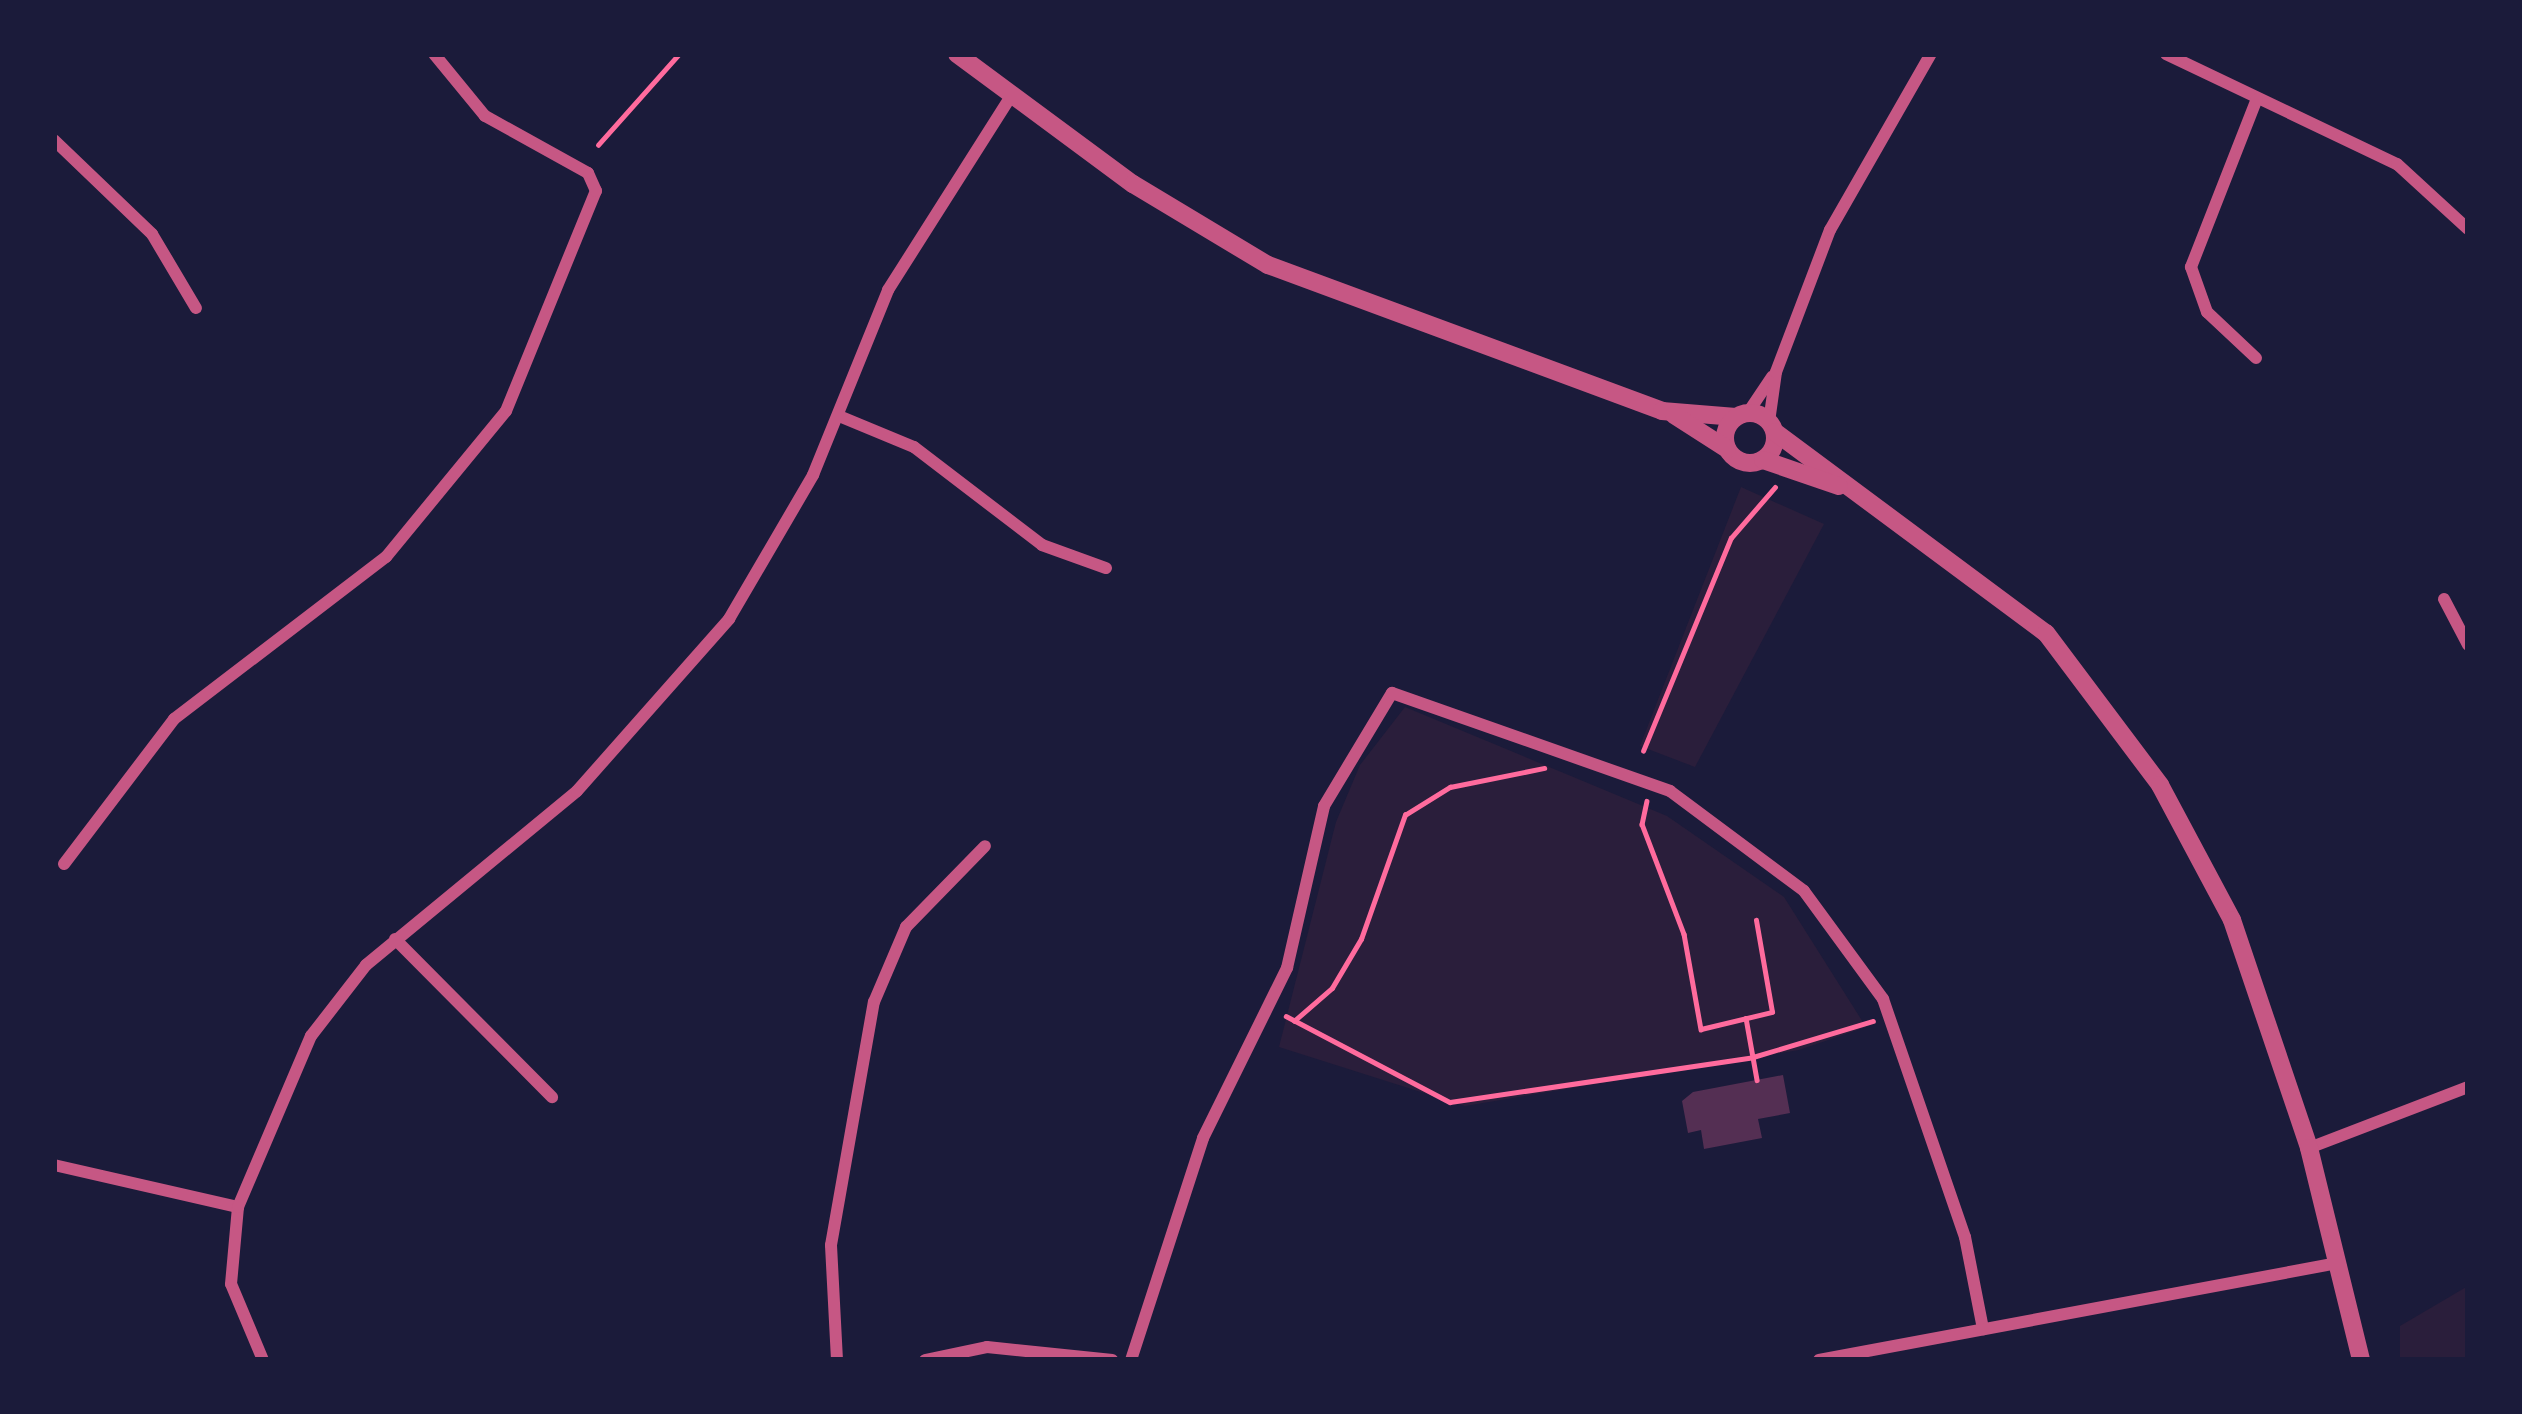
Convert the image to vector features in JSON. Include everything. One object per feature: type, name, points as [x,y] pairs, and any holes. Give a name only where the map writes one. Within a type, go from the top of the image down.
[{"type":"street","points":[[64,864],[174,719],[386,557],[506,411],[596,191],[588,173],[485,116],[434,54]]},
{"type":"street","points":[[957,54],[1011,96],[1268,265],[1674,415],[1743,463],[1763,460],[1850,489]]},
{"type":"street","points":[[1727,449],[1742,416],[1776,371],[1830,230],[1931,54]]},
{"type":"street","points":[[2166,54],[2397,164],[2468,229]]},
{"type":"street","points":[[263,1360],[231,1283],[238,1207],[311,1036],[395,939],[637,730],[779,543],[839,416],[888,290],[1011,96]]},
{"type":"street","points":[[2256,358],[2207,312],[2191,267],[2257,99]]},
{"type":"street","points":[[54,140],[152,234],[196,308]]},
{"type":"street","points":[[1763,460],[1772,427],[1776,371]]},
{"type":"street","points":[[1674,415],[1742,416],[1772,427],[2046,633],[2160,785],[2232,920],[2309,1148],[2361,1360]]},
{"type":"street","points":[[839,416],[914,447],[1042,545],[1106,568]]},
{"type":"street","points":[[2444,599],[2468,645]]},
{"type":"street","points":[[1131,1360],[1203,1138],[1287,968],[1324,806],[1392,693],[1691,802],[1804,891],[1890,1015],[1965,1237],[1983,1329]]},
{"type":"street","points":[[837,1360],[831,1245],[874,1002],[906,927],[985,846]]},
{"type":"street","points":[[395,939],[552,1097]]},
{"type":"street","points":[[2309,1148],[2468,1087]]},
{"type":"street","points":[[54,1165],[238,1207]]},
{"type":"street","points":[[1819,1360],[2338,1263]]},
{"type":"street","points":[[925,1360],[1037,1346],[1112,1360]]},
{"type":"path","points":[[598,145],[679,54]]},
{"type":"path","points":[[1643,751],[1731,538],[1777,482]]},
{"type":"path","points":[[1561,772],[1467,782],[1405,814],[1361,939],[1332,988],[1294,1021],[1450,1102],[1753,1057],[1890,1015]]},
{"type":"path","points":[[1624,796],[1647,800],[1642,824],[1678,914],[1701,1029],[1772,1012],[1756,920]]},
{"type":"path","points":[[1746,1018],[1757,1080]]},
{"type":"shaded area","points":[[1741,487],[1824,524],[1695,767],[1640,746]]},
{"type":"shaded area","points":[[1405,707],[1667,816],[1784,897],[1866,1027],[1799,1050],[1465,1106],[1279,1047],[1336,822],[1360,765]]},
{"type":"shaded area","points":[[2468,1286],[2468,1360],[2400,1360],[2400,1326]]},
{"type":"building","points":[[1783,1075],[1790,1113],[1758,1119],[1762,1138],[1704,1149],[1701,1130],[1688,1133],[1682,1101],[1693,1092]]}]
